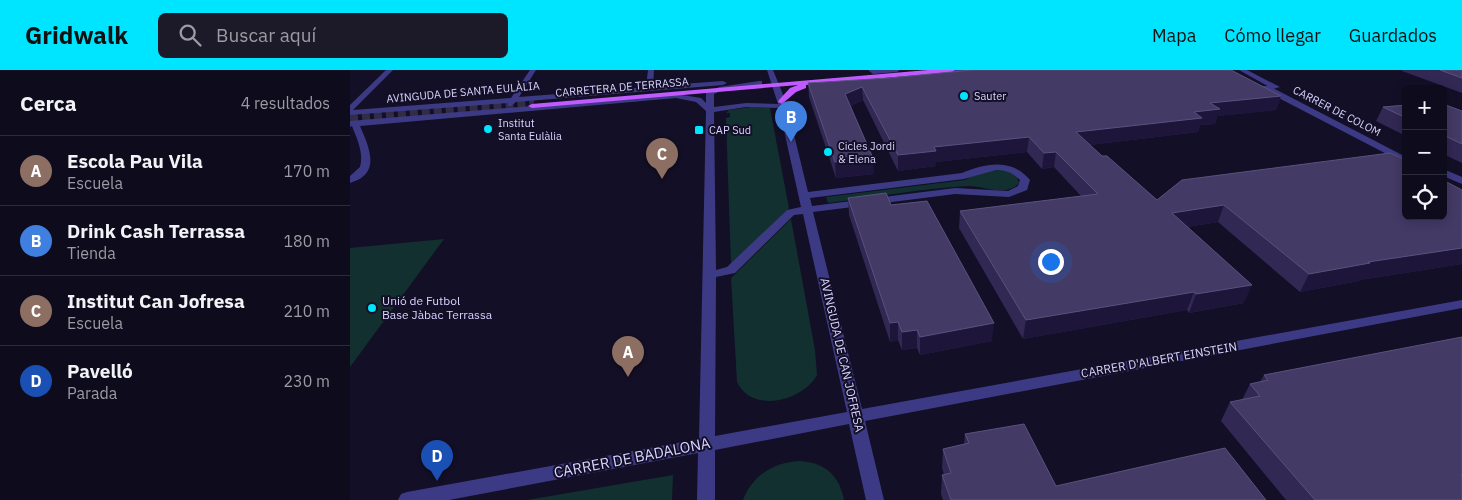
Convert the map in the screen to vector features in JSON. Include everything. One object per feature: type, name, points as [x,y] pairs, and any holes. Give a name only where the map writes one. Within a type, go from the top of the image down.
[{"type":"main road","name":"CARRETERA DE TERRASSA","points":[[711,100],[774,82],[872,71],[913,70]]},
{"type":"main road","name":"CARRETERA DE TERRASSA","points":[[675,94],[533,104],[758,82],[826,82],[897,73],[952,70]]},
{"type":"main road","points":[[782,104],[793,90],[826,82]]},
{"type":"street","points":[[350,111],[390,70]]},
{"type":"street","points":[[507,111],[533,70]]},
{"type":"street","points":[[649,88],[652,70]]},
{"type":"street","name":"AVINGUDA DE CAN JOFRESA","points":[[770,70],[782,104],[875,500]]},
{"type":"street","points":[[872,71],[897,73],[980,70]]},
{"type":"street","name":"CARRER DE COLOM","points":[[1230,70],[1402,159]]},
{"type":"street","name":"CARRER DE COLOM","points":[[1242,70],[1402,151]]},
{"type":"street","points":[[711,100],[758,82]]},
{"type":"street","name":"AVINGUDA DE SANTA EULÀLIA","points":[[350,111],[649,88],[758,82]]},
{"type":"street","points":[[675,94],[742,106],[782,104]]},
{"type":"street","name":"AVINGUDA DE SANTA EULÀLIA","points":[[352,124],[676,96],[711,100]]},
{"type":"street","points":[[706,500],[711,100]]},
{"type":"street","points":[[350,180],[366,166],[366,156],[352,124]]},
{"type":"street","points":[[710,275],[732,270],[790,212],[955,191],[1009,194],[1023,188],[1025,180],[1020,173],[1014,170],[993,166],[964,176],[803,196]]},
{"type":"street","points":[[1447,174],[1462,181]]},
{"type":"street","points":[[1447,182],[1462,190]]},
{"type":"street","name":"CARRER D'ALBERT EINSTEIN","points":[[856,415],[1462,304]]},
{"type":"street","name":"CARRER DE BADALONA","points":[[407,500],[856,415]]},
{"type":"green space","points":[[752,107],[770,108],[789,208],[731,265],[726,118],[730,117],[730,113],[726,113],[729,110]]},
{"type":"green space","points":[[991,170],[1005,170],[1016,175],[1019,183],[1008,190],[967,186],[828,203],[826,197],[965,180],[979,173]]},
{"type":"green space","points":[[791,219],[815,350],[817,375],[801,392],[777,400],[765,401],[754,398],[744,392],[737,382],[731,278]]},
{"type":"green space","name":"Unió de Futbol Base Jàbac Terrassa","points":[[444,239],[350,367],[350,248]]},
{"type":"green space","points":[[798,461],[815,464],[829,471],[838,483],[844,500],[743,500],[752,484],[764,472],[789,462]]},
{"type":"green space","points":[[673,475],[672,500],[527,500]]},
{"type":"building","points":[[972,70],[1231,70],[1281,96],[1210,103],[1220,109],[1194,112],[1202,118],[1076,132],[1102,156],[1107,156],[1157,200],[1182,180],[1390,153],[1402,158],[1402,220],[1447,220],[1447,182],[1462,190],[1462,248],[1368,262],[1370,263],[1309,274],[1224,205],[1172,213],[1252,285],[1196,294],[1194,292],[1026,320],[960,211],[1098,194],[1056,152],[1044,153],[1029,137],[934,147],[936,151],[898,155],[862,87],[845,94],[873,158],[835,162],[808,83]]},
{"type":"building","points":[[1440,70],[1462,70],[1462,78]]},
{"type":"building","points":[[1402,105],[1402,116],[1383,107]]},
{"type":"building","points":[[1447,105],[1462,111],[1462,144],[1447,137]]},
{"type":"building","points":[[886,193],[891,205],[927,201],[994,323],[920,337],[917,330],[902,332],[898,322],[890,323],[848,198]]},
{"type":"building","points":[[1462,337],[1462,500],[1315,500],[1230,402],[1260,396],[1250,384],[1268,380],[1264,375]]},
{"type":"building","points":[[1024,424],[1056,486],[1225,448],[1266,500],[951,500],[942,475],[951,473],[943,449],[969,443],[965,434]]},
{"type":"tunnel","points":[[350,118],[534,102]]},
{"type":"place","name":"Sauter","points":[[964,96]]},
{"type":"place","name":"Institut Santa Eulàlia","points":[[488,129]]},
{"type":"place","name":"CAP Sud","points":[[699,130]]},
{"type":"place","name":"Drink Cash Terrassa","points":[[791,142]]},
{"type":"place","name":"Cicles Jordi & Elena","points":[[828,152]]},
{"type":"place","name":"Institut Can Jofresa","points":[[662,179]]},
{"type":"place","name":"Unió de Futbol Base Jàbac Terrassa","points":[[372,308]]},
{"type":"place","name":"Escola Pau Vila","points":[[628,377]]},
{"type":"place","name":"Pavelló","points":[[437,481]]}]
